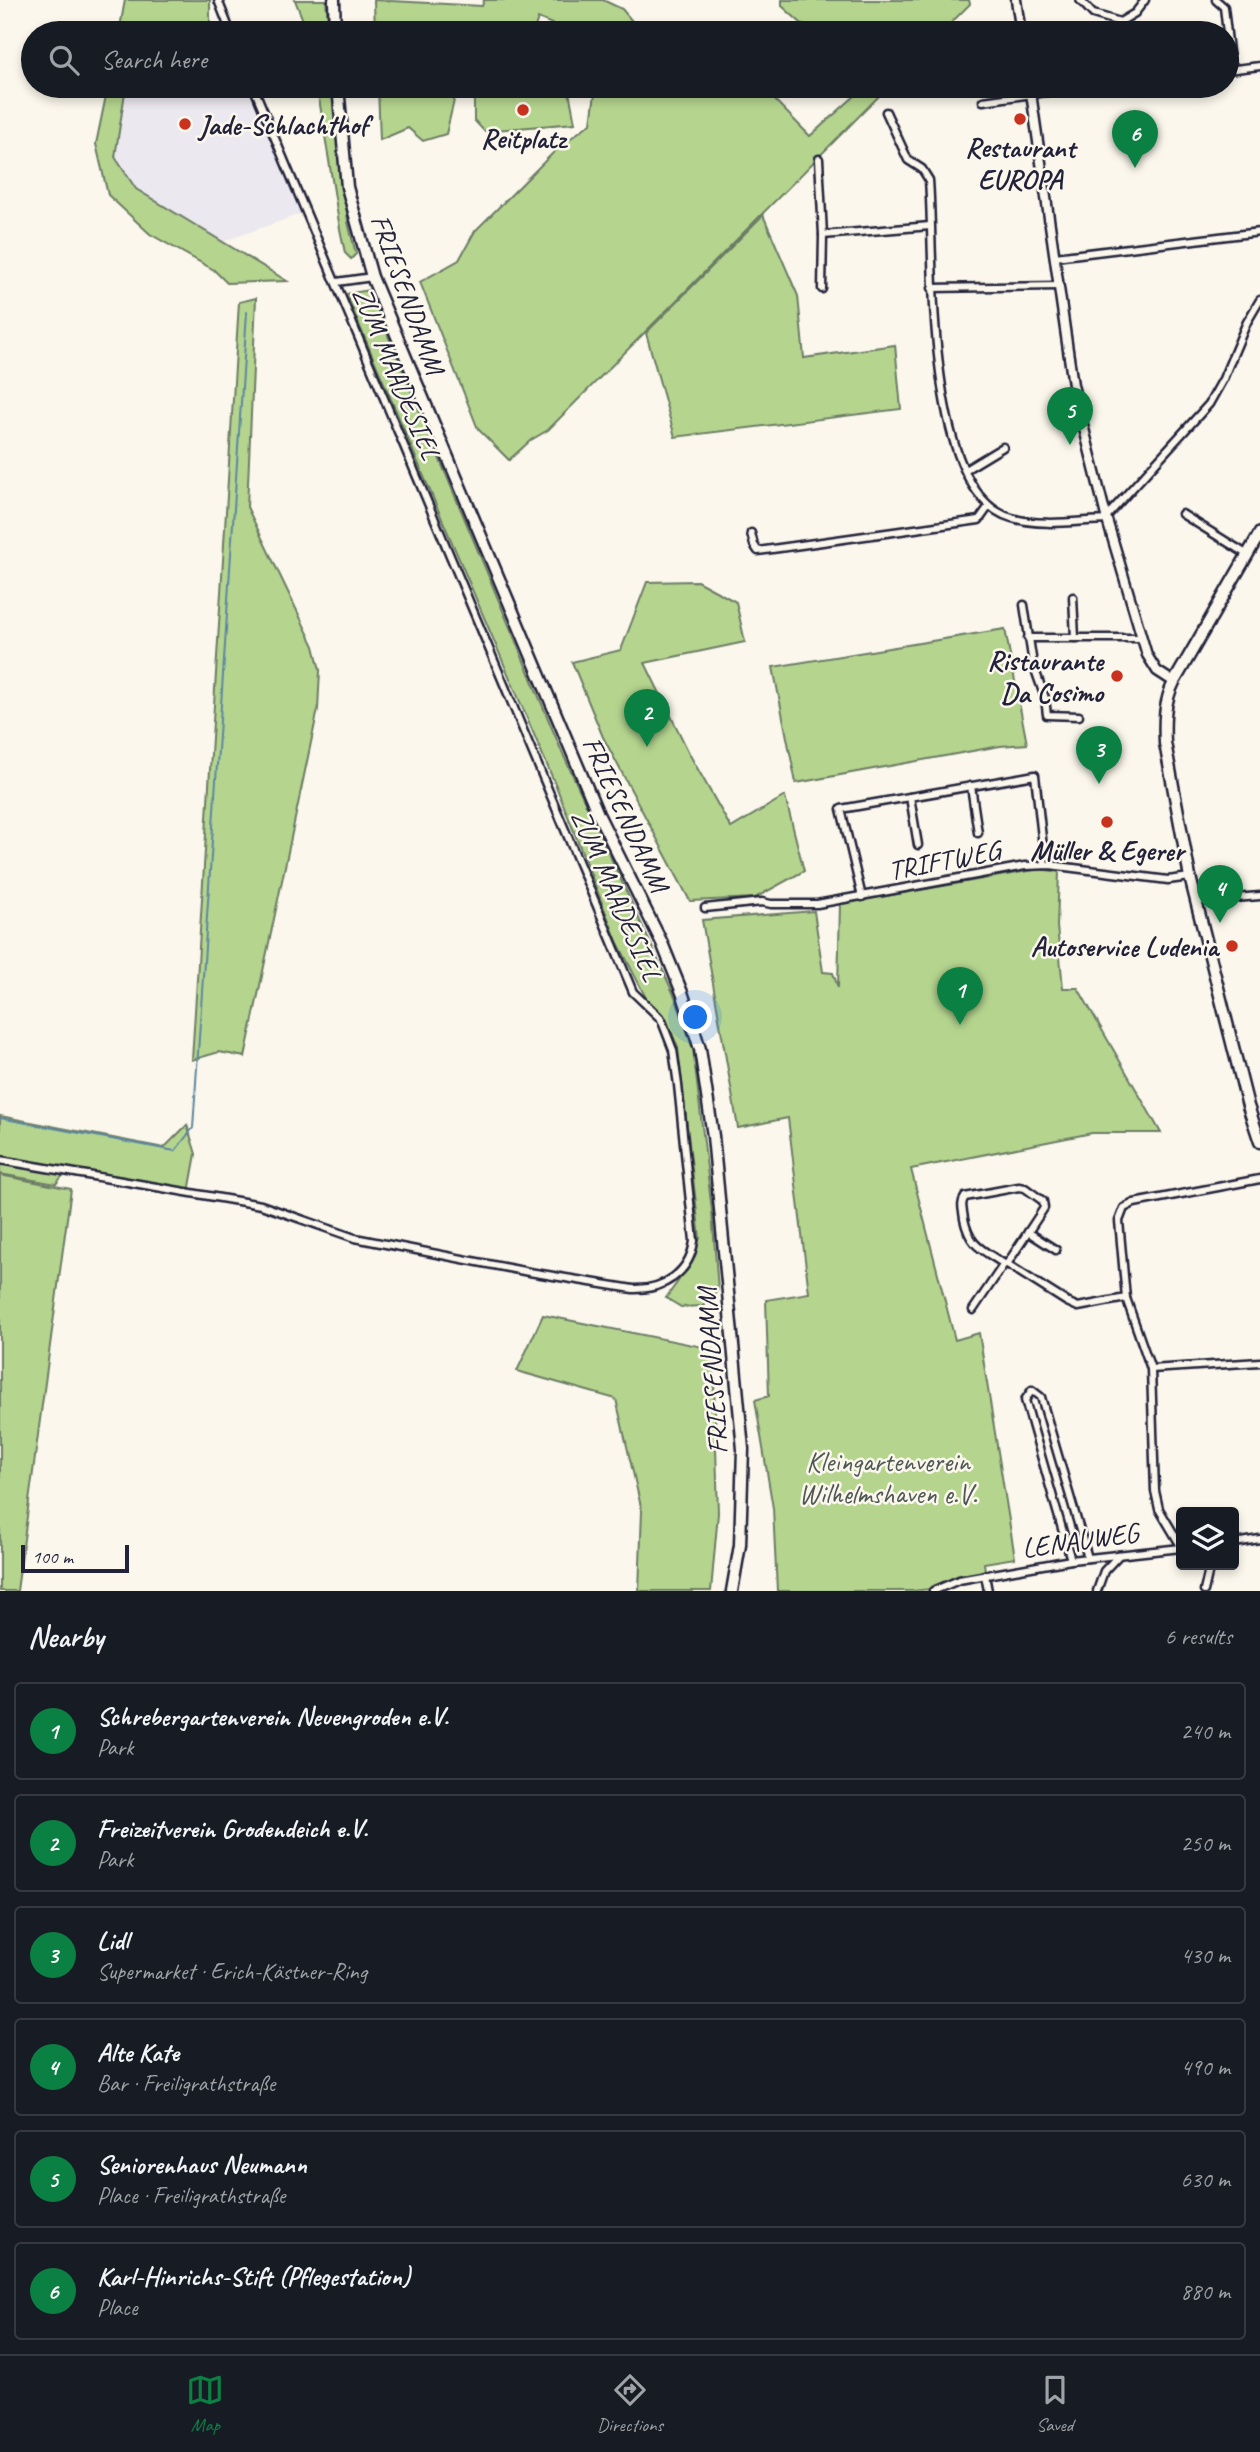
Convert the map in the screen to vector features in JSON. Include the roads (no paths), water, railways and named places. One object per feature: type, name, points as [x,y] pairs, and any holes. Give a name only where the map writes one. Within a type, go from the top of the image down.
[{"type":"main road","points":[[334,0],[335,21]]},
{"type":"main road","name":"FRIESENDAMM","points":[[339,98],[347,187],[372,277],[598,814],[662,943],[683,995],[700,1049],[713,1136],[743,1449],[740,1545],[732,1591]]},
{"type":"main road","points":[[1260,533],[1174,682],[1165,712],[1165,743],[1190,877],[1238,1068],[1260,1142]]},
{"type":"street","points":[[218,0],[226,21]]},
{"type":"street","points":[[1016,0],[1019,21]]},
{"type":"street","points":[[1080,0],[1093,14],[1117,21]]},
{"type":"street","points":[[1122,21],[1135,13],[1145,0]]},
{"type":"street","points":[[1216,0],[1224,7],[1225,21]]},
{"type":"street","points":[[1239,69],[1260,66]]},
{"type":"street","name":"ZUM MAADESIEL","points":[[0,1160],[261,1205],[355,1238],[528,1272],[633,1289],[650,1289],[671,1280],[684,1266],[692,1250],[694,1241],[678,1085],[673,1050],[665,1025],[633,992],[258,98]]},
{"type":"street","points":[[983,101],[995,98]]},
{"type":"street","points":[[1031,98],[1073,385],[1107,518],[1142,638],[1157,671],[1174,682]]},
{"type":"street","points":[[886,112],[908,160],[922,169],[929,180],[935,339],[948,422],[972,485],[989,506],[1011,518],[1051,523],[1107,518],[1209,404],[1260,300]]},
{"type":"street","points":[[819,159],[823,235],[822,289]]},
{"type":"street","points":[[823,235],[930,226]]},
{"type":"street","points":[[1055,257],[1260,232]]},
{"type":"street","name":"ZUM MAADESIEL","points":[[337,282],[372,277]]},
{"type":"street","points":[[932,288],[1059,286]]},
{"type":"street","points":[[965,470],[1003,447]]},
{"type":"street","points":[[751,533],[758,551],[979,520],[989,506]]},
{"type":"street","points":[[1182,514],[1248,555]]},
{"type":"street","points":[[1073,597],[1075,638]]},
{"type":"street","points":[[1024,604],[1033,664],[1045,698],[1047,715],[1079,716]]},
{"type":"street","points":[[1028,638],[1142,638]]},
{"type":"street","points":[[862,897],[841,809],[971,786],[1035,775],[1045,865]]},
{"type":"street","points":[[971,786],[978,834]]},
{"type":"street","points":[[910,797],[918,845]]},
{"type":"street","name":"TRIFTWEG","points":[[705,908],[762,902],[817,904],[1025,866],[1045,865],[1127,873],[1168,880],[1190,877]]},
{"type":"street","points":[[1196,901],[1260,896]]},
{"type":"street","points":[[1176,1538],[1159,1509],[1155,1491],[1151,1369],[1126,1298],[1119,1221],[1124,1208],[1134,1203],[1260,1180]]},
{"type":"street","points":[[973,1310],[1006,1264],[1044,1208],[1043,1201],[1025,1188],[965,1197],[962,1201],[967,1234],[972,1242],[1006,1264],[1067,1303],[1078,1307],[1126,1298]]},
{"type":"street","points":[[1028,1232],[1056,1250]]},
{"type":"street","points":[[1151,1369],[1260,1362]]},
{"type":"street","points":[[1070,1560],[1025,1400],[1032,1390],[1041,1397],[1092,1558],[1101,1566],[1097,1591]]},
{"type":"street","points":[[1239,1542],[1260,1539]]},
{"type":"street","name":"LENAUWEG","points":[[933,1591],[960,1580],[985,1575],[1070,1560],[1176,1548]]},
{"type":"street","points":[[1100,1580],[1111,1562],[1121,1554]]},
{"type":"street","points":[[1204,1591],[1209,1570]]},
{"type":"street","name":"LENAUWEG","points":[[985,1575],[988,1591]]},
{"type":"waterway","points":[[0,1118],[175,1151],[193,1128],[247,312]]},
{"type":"place","name":"Reitplatz","points":[[523,110]]},
{"type":"place","name":"Restaurant EUROPA","points":[[1020,119]]},
{"type":"place","name":"Jade-Schlachthof","points":[[185,124]]},
{"type":"place","name":"Karl-Hinrichs-Stift (Pflegestation)","points":[[1135,168]]},
{"type":"place","name":"Seniorenhaus Neumann","points":[[1070,445]]},
{"type":"place","name":"Ristaurante Da Cosimo","points":[[1117,676]]},
{"type":"place","name":"Freizeitverein Grodendeich e.V.","points":[[647,747]]},
{"type":"place","name":"Lidl","points":[[1099,784]]},
{"type":"place","name":"Müller & Egerer","points":[[1107,822]]},
{"type":"place","name":"Alte Kate","points":[[1220,923]]},
{"type":"place","name":"Autoservice Ludenia","points":[[1232,946]]},
{"type":"place","name":"Schrebergartenverein Neuengroden e.V.","points":[[960,1025]]},
{"type":"park label","name":"Kleingartenverein Wilhelmshaven e.V.","points":[[888,1477]]}]
